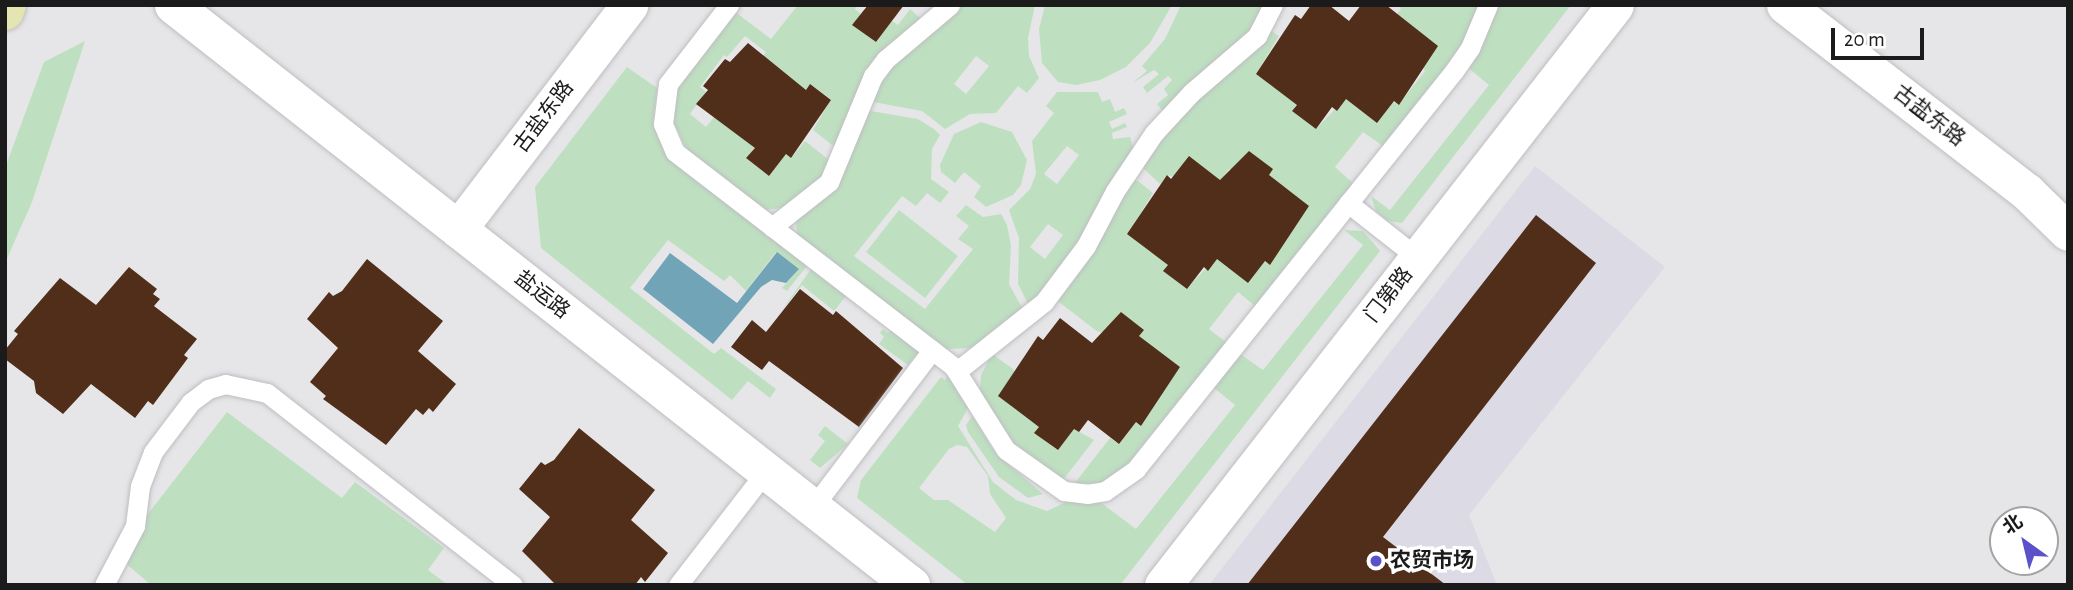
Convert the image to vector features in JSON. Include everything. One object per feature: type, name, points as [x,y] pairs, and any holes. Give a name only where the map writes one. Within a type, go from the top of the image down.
[{"type":"main road","points":[[5,11],[7,5]]},
{"type":"street","name":"盐运路","points":[[173,5],[911,585]]},
{"type":"street","name":"古盐东路","points":[[458,229],[629,5]]},
{"type":"street","name":"门第路","points":[[1163,585],[1615,5]]},
{"type":"street","name":"古盐东路","points":[[1785,5],[2026,192],[2068,232]]},
{"type":"lane","points":[[729,5],[668,84],[663,124],[675,152],[932,350],[957,372],[1006,450],[1063,491],[1105,491],[1136,469],[1454,71],[1470,48],[1489,5]]},
{"type":"lane","points":[[772,227],[829,182],[873,76],[886,59],[950,5]]},
{"type":"lane","points":[[957,372],[1044,302],[1086,246],[1115,191],[1154,133],[1192,92],[1257,36],[1273,5]]},
{"type":"lane","points":[[1348,203],[1418,258]]},
{"type":"lane","points":[[813,507],[932,350]]},
{"type":"lane","points":[[104,585],[135,526],[140,486],[153,452],[191,402],[208,389],[225,384],[267,393],[513,585]]},
{"type":"lane","points":[[678,585],[766,471]]},
{"type":"shaded area","points":[[1535,166],[1665,267],[1469,515],[1497,585],[1209,585]]},
{"type":"green space","points":[[798,5],[857,5],[855,9],[861,14],[853,25],[875,42],[892,21],[898,25],[910,9],[921,19],[886,51],[836,148],[813,130],[831,99],[810,84],[806,90],[758,63],[766,52],[745,36],[727,57],[724,55],[700,87],[706,92],[690,114],[706,127],[715,116],[755,148],[746,158],[769,176],[786,154],[791,158],[805,141],[829,160],[822,182],[781,208],[765,210],[688,152],[672,119],[672,100],[679,85],[734,11],[771,39]]},
{"type":"green space","points":[[959,5],[1035,5],[1028,38],[1029,56],[1039,78],[1027,93],[1018,86],[996,113],[970,114],[945,129],[922,111],[868,101],[878,77]],"holes":[[[976,56],[989,66],[966,94],[954,84]]]},
{"type":"green space","points":[[1045,5],[1172,5],[1150,43],[1126,67],[1100,80],[1076,85],[1058,82],[1042,63],[1039,29]]},
{"type":"green space","points":[[1181,5],[1267,5],[1256,29],[1164,112],[1157,104],[1168,95],[1164,89],[1172,80],[1168,76],[1147,93],[1143,87],[1159,74],[1154,70],[1132,83],[1147,71],[1142,66],[1165,39]]},
{"type":"green space","points":[[1397,5],[1481,5],[1464,44],[1383,146],[1363,132],[1335,167],[1353,183],[1255,306],[1238,292],[1209,329],[1226,342],[1123,470],[1101,483],[1074,484],[1110,438],[1119,444],[1136,422],[1141,426],[1180,367],[1157,350],[1149,360],[1134,342],[1143,330],[1098,332],[1055,299],[1129,182],[1138,181],[1153,193],[1128,234],[1150,252],[1159,240],[1172,260],[1164,271],[1186,289],[1226,248],[1270,264],[1309,206],[1286,188],[1229,169],[1214,189],[1167,175],[1160,184],[1142,167],[1159,136],[1270,30],[1279,36],[1256,74],[1279,91],[1287,80],[1301,99],[1292,111],[1316,129],[1355,88],[1399,104],[1425,71],[1394,18],[1401,9]]},
{"type":"green space","points":[[1498,5],[1571,5],[1402,223],[1388,221],[1376,211],[1371,196],[1390,210],[1489,85],[1467,67],[1484,42]]},
{"type":"green space","points":[[85,41],[32,202],[5,263],[5,168],[44,62]]},
{"type":"green space","points":[[627,67],[657,88],[653,124],[669,158],[807,266],[787,291],[782,288],[799,269],[776,252],[746,291],[730,275],[724,281],[668,240],[630,288],[714,354],[721,348],[776,389],[770,398],[748,381],[732,400],[541,248],[535,187]]},
{"type":"green space","points":[[1057,92],[1098,92],[1102,102],[1110,99],[1115,112],[1124,108],[1127,114],[1109,122],[1112,129],[1125,123],[1127,127],[1112,133],[1113,139],[1130,137],[1134,151],[1090,225],[1030,308],[1018,284],[1019,238],[1009,210],[1030,189],[1036,174],[1032,141],[1054,113],[1046,106]],"holes":[[[1067,146],[1079,155],[1057,184],[1044,174]],[[1048,224],[1063,235],[1045,259],[1030,247]]]},
{"type":"green space","points":[[865,110],[918,119],[934,129],[940,135],[932,149],[931,179],[949,192],[940,203],[927,193],[916,206],[902,196],[854,256],[925,309],[973,249],[958,239],[969,226],[956,216],[966,205],[983,217],[1001,214],[1007,225],[1011,246],[1009,284],[1025,313],[974,348],[946,349],[797,235],[796,220]]},
{"type":"green space","points":[[981,122],[1012,132],[1027,160],[1021,185],[1013,195],[986,207],[974,197],[981,186],[964,172],[955,183],[941,172],[940,165],[954,134]]},
{"type":"green space","points":[[899,210],[958,256],[925,298],[866,252]]},
{"type":"green space","points":[[1344,230],[1363,231],[1380,251],[1120,585],[968,585],[857,498],[861,480],[941,377],[945,380],[948,375],[968,408],[958,426],[993,482],[1016,500],[1047,511],[1068,501],[1100,502],[1136,529],[1235,405],[1213,387],[1240,354],[1263,370],[1363,245]],"holes":[[[957,445],[967,447],[988,476],[990,494],[1006,518],[995,532],[948,500],[934,500],[919,488],[949,449]]]},
{"type":"green space","points":[[811,269],[846,296],[834,311],[802,285],[780,313]]},
{"type":"green space","points":[[883,329],[888,333],[891,330],[919,351],[908,365],[879,344],[884,337],[880,333]]},
{"type":"green space","points":[[992,354],[1013,369],[1043,421],[1035,433],[1057,450],[1074,429],[1094,440],[1063,480],[1015,445],[993,413],[980,389],[981,375]]},
{"type":"green space","points":[[227,412],[342,498],[355,482],[444,548],[428,570],[448,585],[151,585],[116,555]]},
{"type":"green space","points":[[972,416],[995,453],[1043,494],[1028,498],[999,477],[968,432],[966,425]]},
{"type":"green space","points":[[825,426],[848,444],[820,468],[810,460],[825,441],[818,435]]},
{"type":"water","points":[[777,252],[799,269],[786,283],[772,280],[761,287],[713,344],[643,289],[670,253],[737,303]]},
{"type":"building","points":[[868,5],[904,5],[876,42],[852,25]]},
{"type":"building","points":[[1311,5],[1329,5],[1349,21],[1361,5],[1386,5],[1438,46],[1399,105],[1394,101],[1377,123],[1346,99],[1337,111],[1332,107],[1316,129],[1292,111],[1297,105],[1256,74],[1295,15],[1301,19]]},
{"type":"building","points":[[748,43],[806,90],[810,84],[831,100],[791,158],[786,154],[769,176],[746,158],[755,148],[696,104],[708,90],[703,86],[725,59],[730,62]]},
{"type":"building","points":[[1249,151],[1273,169],[1269,175],[1309,206],[1270,265],[1265,261],[1248,283],[1217,259],[1208,271],[1204,267],[1187,289],[1163,271],[1168,265],[1127,234],[1167,175],[1171,179],[1189,156],[1220,180]]},
{"type":"building","points":[[1536,215],[1596,263],[1383,537],[1446,585],[1247,585]]},
{"type":"building","points":[[367,259],[443,321],[418,351],[456,384],[433,412],[429,408],[423,415],[416,409],[386,445],[323,399],[326,396],[310,382],[338,348],[307,319],[329,292],[333,296],[342,291]]},
{"type":"building","points":[[129,267],[157,289],[153,294],[160,299],[154,306],[197,339],[184,355],[188,358],[153,405],[148,401],[135,418],[91,384],[63,414],[36,393],[34,381],[5,359],[5,350],[18,334],[14,331],[60,278],[96,305]]},
{"type":"building","points":[[800,289],[833,315],[836,311],[903,368],[859,427],[769,361],[762,370],[731,347],[752,320],[766,332]]},
{"type":"building","points":[[1121,312],[1144,330],[1139,336],[1180,367],[1141,426],[1136,422],[1119,444],[1088,420],[1079,432],[1074,429],[1058,450],[1034,433],[1039,427],[998,396],[1038,336],[1043,340],[1060,318],[1092,343]]},
{"type":"building","points":[[579,428],[655,490],[631,520],[668,553],[645,582],[641,577],[635,585],[556,585],[522,551],[550,517],[519,489],[541,462],[545,465],[554,460]]},
{"type":"place","name":"农贸市场","points":[[1376,561]]}]
